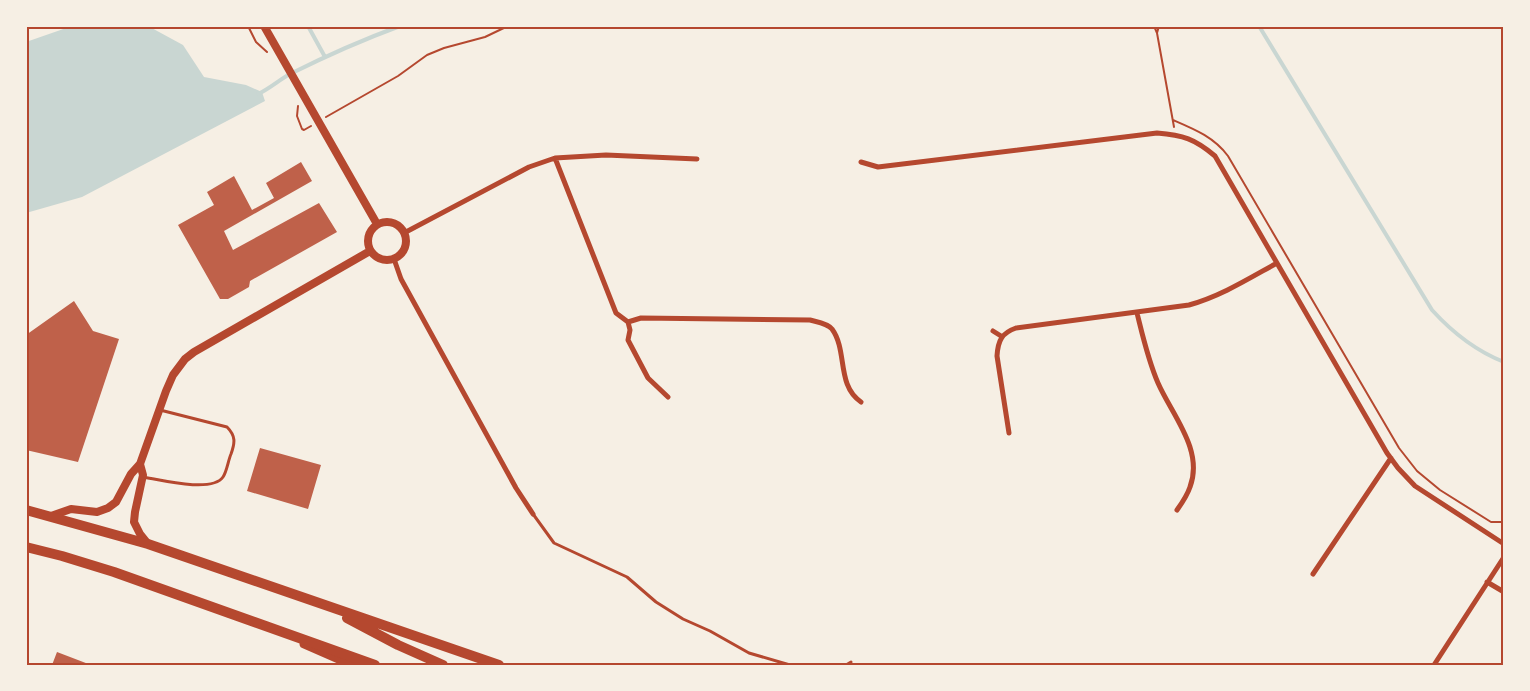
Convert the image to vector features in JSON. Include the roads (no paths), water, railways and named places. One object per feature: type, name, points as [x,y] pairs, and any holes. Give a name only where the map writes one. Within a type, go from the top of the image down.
[{"type":"highway","points":[[26,510],[148,544],[500,665]]},
{"type":"highway","points":[[26,547],[114,572],[376,665]]},
{"type":"highway","points":[[322,605],[398,645],[444,665]]},
{"type":"main road","points":[[245,619],[352,665]]},
{"type":"street","points":[[264,26],[376,224]]},
{"type":"street","points":[[860,162],[878,168],[1157,133],[1176,134],[1201,144],[1215,156],[1391,458],[1415,486],[1504,544]]},
{"type":"street","points":[[404,232],[529,167],[555,158],[606,156],[697,159]]},
{"type":"street","points":[[555,158],[616,313],[628,322],[630,330],[628,340],[648,378],[668,397]]},
{"type":"street","points":[[392,222],[398,225],[404,232],[406,244],[404,250],[394,259],[382,260],[374,256],[370,251],[367,240],[370,230],[376,224],[392,222]]},
{"type":"street","points":[[51,516],[72,509],[97,512],[108,508],[116,502],[131,474],[140,464],[173,375],[185,359],[194,352],[370,251]]},
{"type":"street","points":[[394,259],[411,296],[516,488],[533,514]]},
{"type":"street","points":[[1009,433],[997,356],[1001,336],[1008,331],[1016,328],[1137,313],[1208,300],[1228,291],[1277,263]]},
{"type":"street","points":[[1137,313],[1146,352],[1159,385],[1190,448],[1193,461],[1191,486],[1177,510]]},
{"type":"street","points":[[628,322],[641,318],[810,320],[825,324],[832,329],[838,343],[846,379],[852,394],[861,402]]},
{"type":"street","points":[[993,331],[1001,336]]},
{"type":"street","points":[[1313,574],[1391,458]]},
{"type":"street","points":[[140,464],[143,477],[134,522],[148,544]]},
{"type":"street","points":[[1434,665],[1504,557]]},
{"type":"street","points":[[1487,582],[1504,592]]},
{"type":"lane","points":[[143,477],[202,485],[219,481],[224,476],[235,442],[232,432],[227,427],[159,410]]},
{"type":"lane","points":[[533,514],[554,543],[627,577],[656,602],[749,653],[790,665]]},
{"type":"lane","points":[[846,665],[851,662]]},
{"type":"waterway","points":[[308,26],[325,57]]},
{"type":"waterway","points":[[258,94],[304,67],[400,26]]},
{"type":"waterway","points":[[1259,26],[1432,310],[1465,340],[1504,362]]}]
